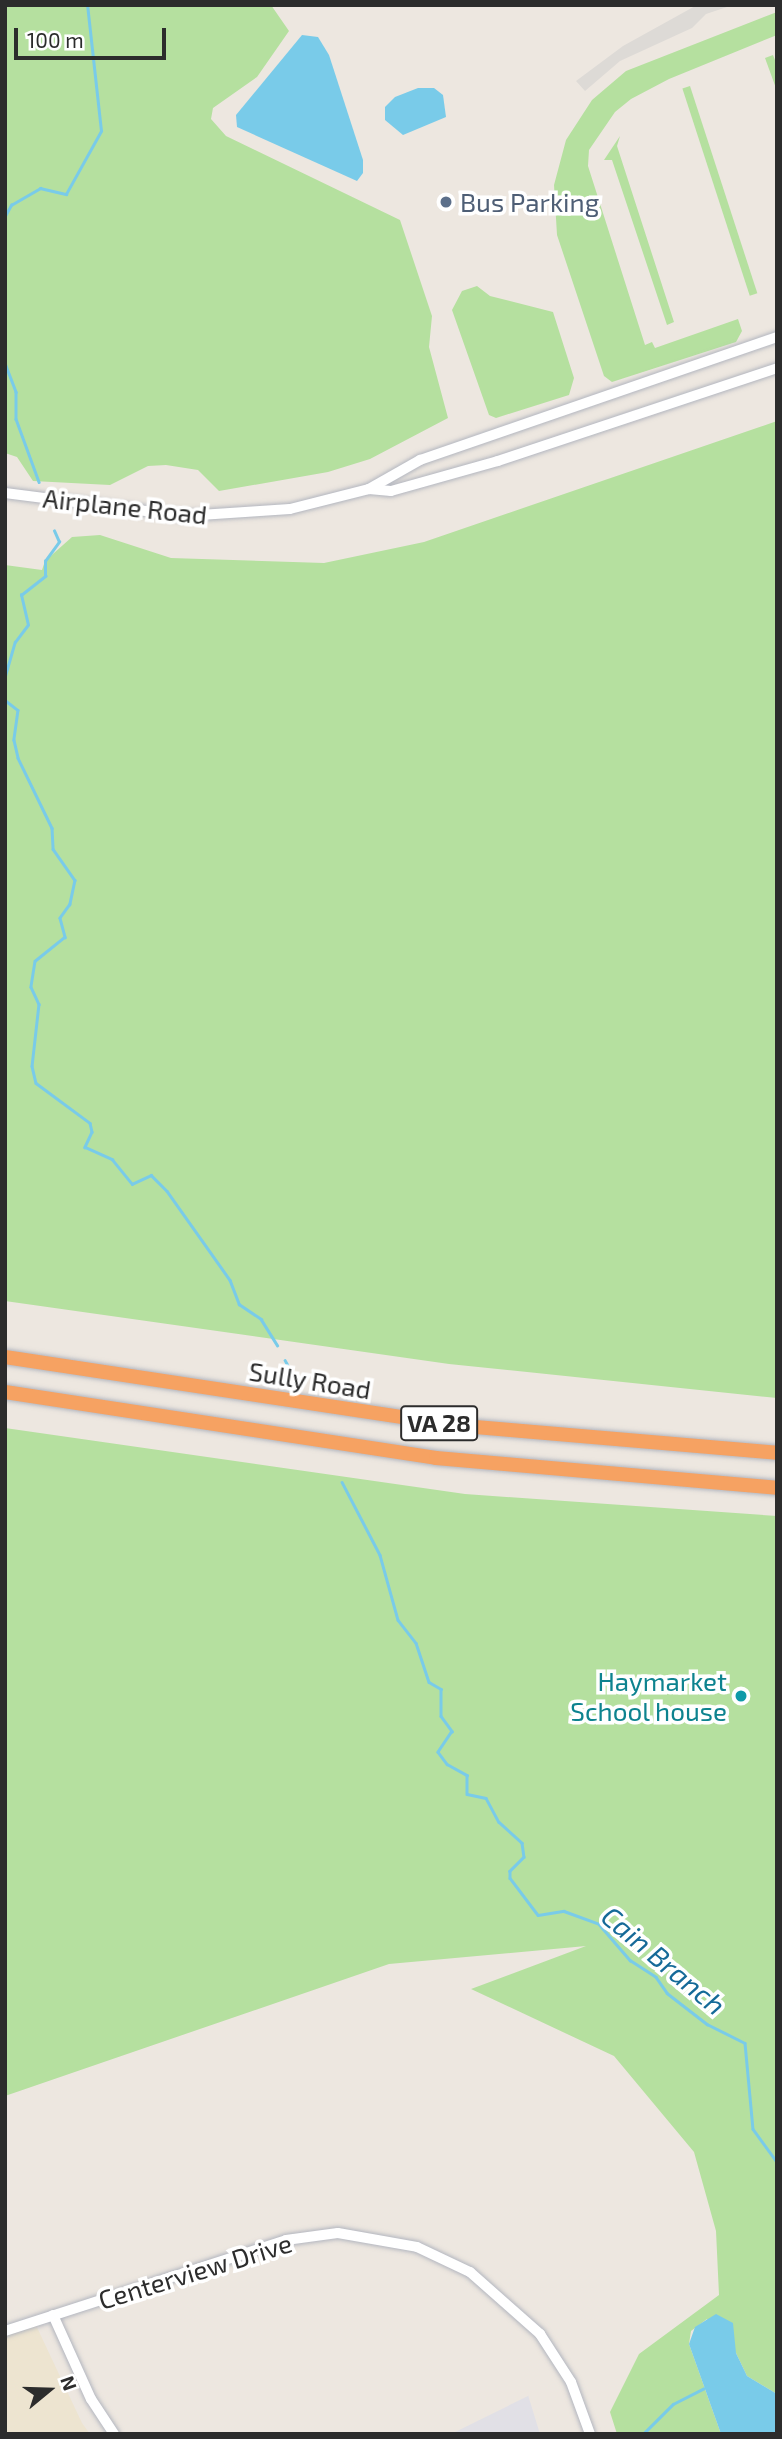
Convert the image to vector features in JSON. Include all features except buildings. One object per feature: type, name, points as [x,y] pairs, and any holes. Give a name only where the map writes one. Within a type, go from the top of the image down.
[{"type":"highway","name":"Sully Road","points":[[5,1357],[452,1425],[777,1452]]},
{"type":"highway","name":"VA 28","points":[[5,1392],[436,1458],[777,1488]]},
{"type":"street","name":"Airplane Road","points":[[5,493],[149,514],[219,516],[290,509],[369,489],[420,460],[777,337]]},
{"type":"street","name":"Airplane Road","points":[[369,489],[391,491],[490,463],[777,368]]},
{"type":"street","name":"Centerview Drive","points":[[5,2331],[286,2240],[338,2233],[416,2246],[470,2272],[540,2334],[572,2382],[590,2434]]},
{"type":"street","points":[[53,2315],[91,2399],[114,2434]]},
{"type":"shaded area","points":[[697,5],[733,5],[706,14],[692,28],[620,61],[585,91],[576,81],[623,46]]},
{"type":"shaded area","points":[[34,2321],[82,2423],[90,2434],[5,2434],[5,2331]]},
{"type":"shaded area","points":[[528,2396],[540,2434],[451,2434]]},
{"type":"green space","points":[[5,5],[271,5],[289,31],[257,77],[213,108],[211,119],[226,136],[400,220],[432,316],[429,347],[448,418],[370,459],[328,472],[219,491],[198,470],[166,465],[148,466],[110,485],[33,481],[17,457],[5,453]]},
{"type":"green space","points":[[777,12],[777,35],[669,79],[631,99],[615,112],[589,150],[588,166],[645,345],[652,342],[655,348],[738,319],[742,331],[736,342],[612,382],[604,376],[557,235],[554,185],[566,140],[592,100],[626,71]]},
{"type":"green space","points":[[773,55],[777,65],[777,91],[765,58]]},
{"type":"green space","points":[[690,86],[757,293],[750,296],[682,88]]},
{"type":"green space","points":[[620,136],[617,146],[674,322],[667,325],[612,160],[604,160]]},
{"type":"green space","points":[[477,286],[490,296],[553,312],[574,378],[569,395],[496,418],[489,415],[452,310],[462,291]]},
{"type":"green space","points":[[777,421],[777,1398],[449,1364],[5,1301],[5,565],[42,570],[45,561],[72,537],[100,535],[171,558],[324,563],[424,542]]},
{"type":"green space","points":[[5,1428],[465,1494],[777,1516],[777,2394],[747,2376],[736,2353],[707,2319],[691,2331],[689,2344],[721,2434],[617,2434],[610,2412],[639,2354],[719,2295],[716,2231],[694,2152],[614,2056],[471,1989],[586,1946],[389,1964],[5,2096]]},
{"type":"water","points":[[302,35],[318,37],[329,55],[363,160],[363,173],[357,181],[237,127],[236,115]]},
{"type":"water","points":[[418,88],[434,88],[443,95],[446,117],[403,135],[385,120],[385,107],[395,97]]},
{"type":"water","points":[[716,2314],[733,2323],[736,2353],[747,2376],[777,2394],[777,2434],[721,2434],[689,2344],[695,2327]]},
{"type":"waterway","name":"Cain Branch","points":[[5,216],[11,205],[40,188],[66,194],[101,131],[87,5]]},
{"type":"waterway","name":"Cain Branch","points":[[5,363],[16,392],[16,419],[39,482]]},
{"type":"waterway","name":"Cain Branch","points":[[5,676],[15,642],[28,625],[21,595],[45,576],[45,561],[59,542],[54,531]]},
{"type":"waterway","name":"Cain Branch","points":[[5,700],[18,710],[14,740],[18,758],[52,828],[53,849],[75,880],[70,904],[60,918],[65,937],[35,961],[31,987],[39,1004],[32,1066],[36,1083],[90,1123],[92,1132],[85,1147],[112,1159],[132,1184],[151,1175],[167,1191],[230,1280],[239,1304],[261,1319],[277,1345]]},
{"type":"waterway","name":"Cain Branch","points":[[285,1360],[290,1369]]},
{"type":"waterway","name":"Cain Branch","points":[[342,1482],[380,1555],[398,1620],[416,1643],[429,1682],[441,1689],[441,1716],[452,1731],[438,1752],[447,1764],[467,1775],[467,1794],[486,1798],[499,1822],[522,1843],[524,1857],[510,1871],[510,1878],[538,1915],[564,1911],[599,1924],[630,1960],[656,1977],[667,1993],[707,2024],[745,2043],[753,2129],[777,2162]]},
{"type":"waterway","points":[[643,2434],[673,2404],[703,2389]]},
{"type":"place","name":"Bus Parking","points":[[446,202]]},
{"type":"place","name":"Haymarket School house","points":[[741,1696]]}]
